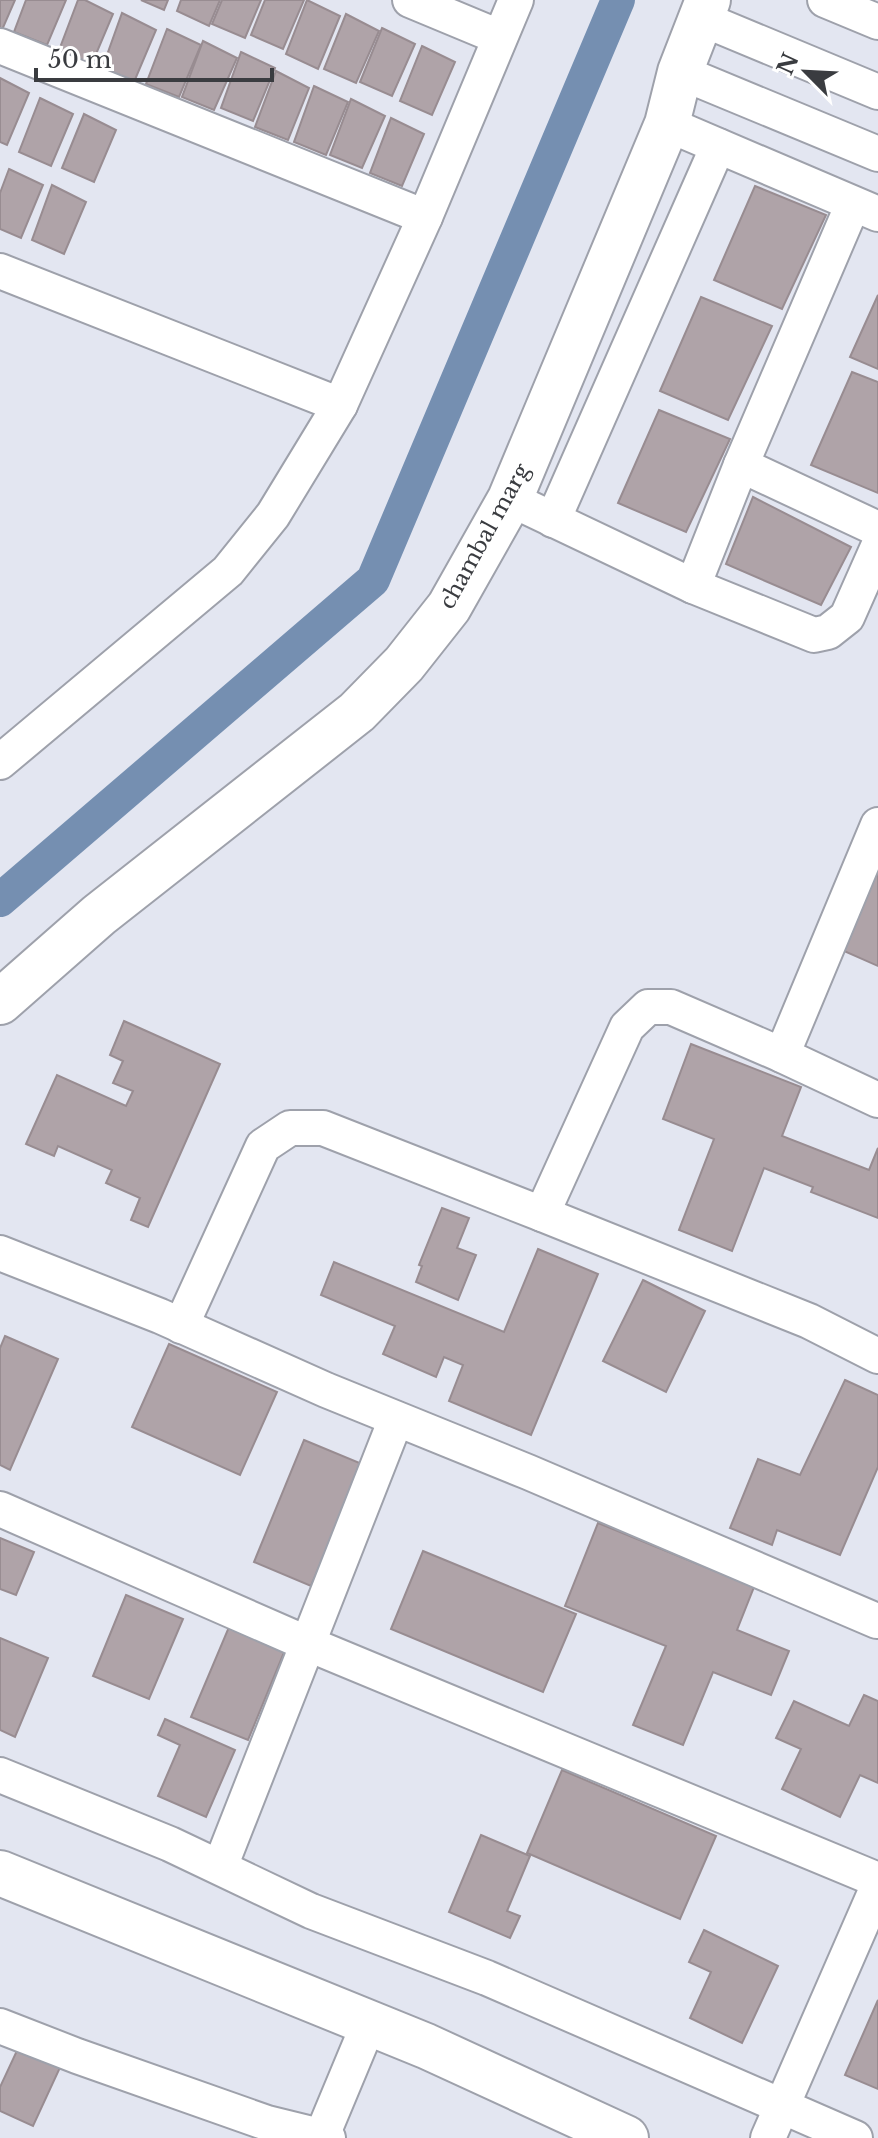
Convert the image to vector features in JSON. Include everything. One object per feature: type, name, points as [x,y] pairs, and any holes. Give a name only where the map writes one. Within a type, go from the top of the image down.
[{"type":"street","points":[[410,0],[499,37]]},
{"type":"street","points":[[0,762],[228,571],[273,515],[340,405],[425,217],[516,0]]},
{"type":"street","points":[[825,0],[878,22]]},
{"type":"street","points":[[704,9],[878,92]]},
{"type":"street","name":"chambal marg","points":[[0,1002],[99,915],[357,712],[404,664],[449,607],[510,499],[667,124],[680,72],[704,9]]},
{"type":"street","points":[[0,46],[425,217]]},
{"type":"street","points":[[680,72],[878,154]]},
{"type":"street","points":[[667,124],[865,209],[741,465],[693,586]]},
{"type":"street","points":[[553,520],[718,146]]},
{"type":"street","points":[[0,271],[340,405]]},
{"type":"street","points":[[741,465],[878,529]]},
{"type":"street","points":[[510,499],[693,586],[814,635],[828,632],[847,617],[878,547]]},
{"type":"street","points":[[782,1055],[876,835]]},
{"type":"street","points":[[542,1214],[627,1027],[648,1007],[671,1007],[878,1100]]},
{"type":"street","points":[[181,1326],[263,1146],[290,1128],[323,1128],[809,1321],[878,1356]]},
{"type":"street","points":[[0,1253],[181,1326],[878,1620]]},
{"type":"street","points":[[220,1867],[396,1419]]},
{"type":"street","points":[[0,1509],[306,1643],[878,1880]]},
{"type":"street","points":[[0,1775],[170,1844],[311,1911],[487,1978],[776,2123],[855,2138]]},
{"type":"street","points":[[0,1873],[369,2023],[626,2138]]},
{"type":"street","points":[[776,2123],[878,1886]]},
{"type":"street","points":[[0,2026],[267,2123],[324,2137],[369,2023]]},
{"type":"building","points":[[0,0],[15,0],[2,30],[0,29]]},
{"type":"building","points":[[26,0],[66,0],[47,45],[14,32]]},
{"type":"building","points":[[78,0],[85,0],[113,14],[91,66],[58,53]]},
{"type":"building","points":[[141,0],[168,0],[164,10]]},
{"type":"building","points":[[181,0],[220,0],[209,26],[177,11]]},
{"type":"building","points":[[222,0],[261,0],[245,38],[212,24]]},
{"type":"building","points":[[265,0],[304,0],[283,49],[251,35]]},
{"type":"building","points":[[307,0],[340,16],[318,69],[286,54]]},
{"type":"building","points":[[122,13],[156,30],[134,82],[102,69]]},
{"type":"building","points":[[346,14],[379,31],[356,83],[324,69]]},
{"type":"building","points":[[382,28],[415,44],[392,96],[360,82]]},
{"type":"building","points":[[167,29],[201,45],[179,97],[146,84]]},
{"type":"building","points":[[203,41],[237,58],[214,110],[182,97]]},
{"type":"building","points":[[422,46],[455,62],[432,115],[400,101]]},
{"type":"building","points":[[241,52],[275,68],[253,121],[221,108]]},
{"type":"building","points":[[276,71],[309,88],[288,140],[255,127]]},
{"type":"building","points":[[0,78],[29,93],[7,145],[0,142]]},
{"type":"building","points":[[314,86],[348,102],[326,155],[294,142]]},
{"type":"building","points":[[40,98],[73,114],[51,166],[19,152]]},
{"type":"building","points":[[351,99],[385,116],[362,168],[330,155]]},
{"type":"building","points":[[84,114],[116,130],[94,182],[62,168]]},
{"type":"building","points":[[391,118],[424,134],[402,186],[370,173]]},
{"type":"building","points":[[9,169],[43,185],[21,238],[0,229],[0,193]]},
{"type":"building","points":[[52,185],[86,202],[64,254],[32,240]]},
{"type":"building","points":[[755,186],[826,215],[782,309],[714,280]]},
{"type":"building","points":[[878,295],[878,369],[850,357]]},
{"type":"building","points":[[701,297],[772,326],[728,420],[660,391]]},
{"type":"building","points":[[852,372],[878,382],[878,493],[811,465]]},
{"type":"building","points":[[659,410],[730,439],[686,532],[618,503]]},
{"type":"building","points":[[753,497],[851,547],[821,605],[726,564]]},
{"type":"building","points":[[878,866],[878,966],[835,947]]},
{"type":"building","points":[[124,1021],[220,1064],[148,1227],[131,1220],[140,1198],[106,1183],[112,1170],[58,1146],[54,1156],[26,1144],[57,1075],[126,1106],[133,1091],[113,1083],[123,1061],[110,1055]]},
{"type":"building","points":[[691,1044],[801,1087],[782,1136],[869,1170],[878,1148],[878,1218],[811,1192],[813,1187],[764,1168],[732,1251],[679,1230],[714,1139],[663,1119]]},
{"type":"building","points":[[442,1208],[469,1218],[457,1248],[476,1255],[458,1300],[416,1282],[422,1266],[419,1265]]},
{"type":"building","points":[[538,1249],[598,1274],[531,1435],[449,1401],[463,1365],[444,1357],[436,1377],[383,1354],[395,1326],[321,1295],[334,1262],[504,1332]]},
{"type":"building","points":[[643,1280],[705,1311],[666,1392],[603,1361]]},
{"type":"building","points":[[5,1336],[58,1359],[10,1470],[0,1465],[0,1348]]},
{"type":"building","points":[[169,1344],[277,1392],[240,1475],[132,1427]]},
{"type":"building","points":[[845,1380],[878,1395],[878,1467],[840,1555],[777,1530],[772,1545],[730,1528],[758,1459],[800,1475]]},
{"type":"building","points":[[304,1440],[362,1464],[311,1586],[254,1562]]},
{"type":"building","points":[[598,1523],[754,1587],[737,1630],[789,1651],[771,1695],[713,1672],[683,1745],[633,1725],[666,1646],[565,1606]]},
{"type":"building","points":[[0,1538],[34,1552],[16,1595],[0,1589]]},
{"type":"building","points":[[423,1551],[576,1614],[543,1692],[391,1629]]},
{"type":"building","points":[[126,1595],[183,1619],[149,1699],[93,1676]]},
{"type":"building","points":[[229,1627],[285,1650],[248,1740],[191,1717]]},
{"type":"building","points":[[0,1638],[48,1658],[15,1737],[0,1730]]},
{"type":"building","points":[[864,1695],[878,1701],[878,1783],[860,1775],[840,1817],[782,1789],[801,1749],[776,1738],[794,1701],[849,1726]]},
{"type":"building","points":[[165,1719],[235,1750],[206,1817],[158,1796],[180,1745],[158,1735]]},
{"type":"building","points":[[562,1770],[716,1836],[680,1919],[527,1853]]},
{"type":"building","points":[[481,1835],[530,1856],[507,1911],[520,1916],[510,1938],[449,1912]]},
{"type":"building","points":[[704,1930],[778,1966],[742,2043],[690,2018],[711,1972],[689,1962]]},
{"type":"building","points":[[878,2000],[878,2089],[845,2075]]},
{"type":"building","points":[[21,2042],[63,2061],[33,2126],[0,2111],[0,2087]]},
{"type":"waterway","points":[[0,900],[373,580],[618,0]]}]
